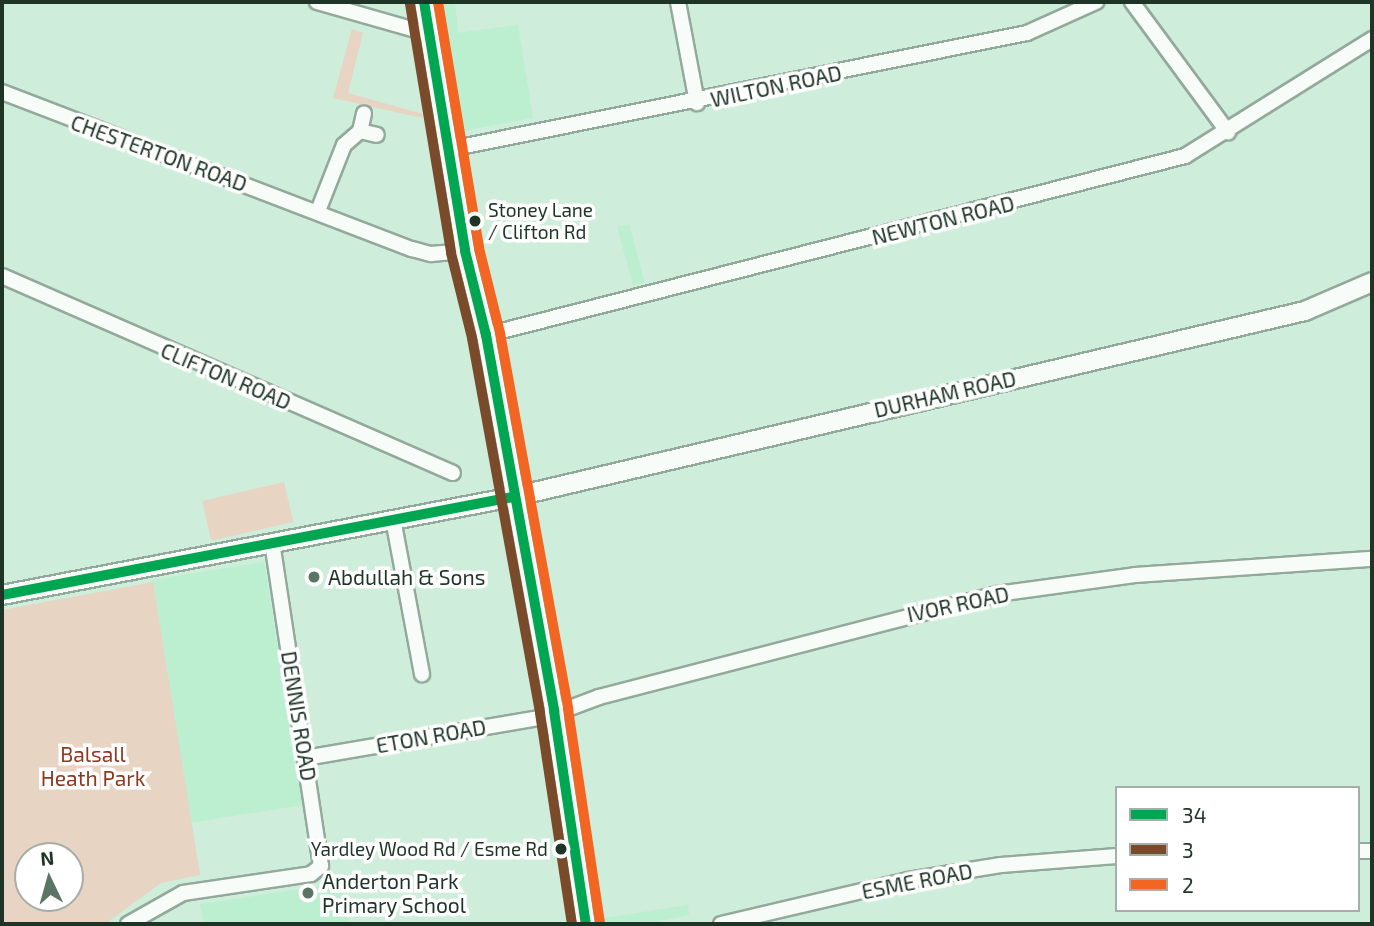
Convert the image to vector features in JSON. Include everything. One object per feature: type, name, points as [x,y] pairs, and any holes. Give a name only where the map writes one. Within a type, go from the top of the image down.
[{"type":"street","points":[[317,2],[426,33]]},
{"type":"street","points":[[424,2],[426,33],[450,149],[465,251],[486,335],[513,497],[554,711],[586,924]]},
{"type":"street","points":[[678,2],[697,103]]},
{"type":"street","name":"WILTON ROAD","points":[[450,149],[697,103],[1027,33],[1096,2]]},
{"type":"street","points":[[1132,2],[1228,132]]},
{"type":"street","name":"NEWTON ROAD","points":[[486,335],[1127,174],[1185,156],[1228,132],[1372,39]]},
{"type":"street","name":"CHESTERTON ROAD","points":[[2,92],[73,123],[431,254],[465,251]]},
{"type":"street","points":[[318,211],[344,145],[360,131],[364,113]]},
{"type":"street","points":[[360,131],[377,135]]},
{"type":"street","name":"CLIFTON ROAD","points":[[2,276],[453,473]]},
{"type":"street","name":"DURHAM ROAD","points":[[2,595],[513,497],[1305,310],[1372,282]]},
{"type":"street","points":[[393,519],[422,674]]},
{"type":"street","name":"DENNIS ROAD","points":[[128,924],[183,893],[317,872],[322,858],[272,542]]},
{"type":"street","name":"IVOR ROAD","points":[[554,711],[997,594],[1135,575],[1372,559]]},
{"type":"street","name":"ETON ROAD","points":[[305,758],[546,717],[554,711]]},
{"type":"street","name":"ESME ROAD","points":[[721,924],[908,880],[1001,865],[1115,856]]},
{"type":"shaded area","points":[[443,2],[455,2],[458,33],[518,25],[533,118],[462,131]]},
{"type":"shaded area","points":[[629,224],[645,282],[633,285],[617,227]]},
{"type":"shaded area","points":[[264,562],[302,805],[191,823],[152,580]]},
{"type":"shaded area","name":"Anderton Park Primary School","points":[[343,883],[349,924],[204,924],[200,904]]},
{"type":"shaded area","points":[[688,905],[689,915],[647,924],[600,924],[599,919]]},
{"type":"green space","points":[[352,29],[363,33],[348,93],[423,114],[422,118],[333,98]]},
{"type":"green space","points":[[284,482],[293,522],[211,541],[202,501]]},
{"type":"green space","name":"Balsall Heath Park","points":[[153,582],[200,875],[161,883],[105,924],[4,924],[2,610]]},
{"type":"transit line","name":"34","points":[[424,2],[465,251],[486,335],[554,711],[586,924]]},
{"type":"transit line","name":"2","points":[[438,2],[479,248],[500,333],[568,709],[600,922]]},
{"type":"transit line","name":"3","points":[[410,4],[451,253],[472,338],[540,713],[572,924]]},
{"type":"transit line","name":"34","points":[[2,595],[513,497]]},
{"type":"place","name":"Stoney Lane / Clifton Rd","points":[[475,221]]},
{"type":"place","name":"Abdullah & Sons","points":[[314,577]]},
{"type":"place","name":"Yardley Wood Rd / Esme Rd","points":[[561,849]]},
{"type":"place","name":"Anderton Park Primary School","points":[[308,893]]}]
